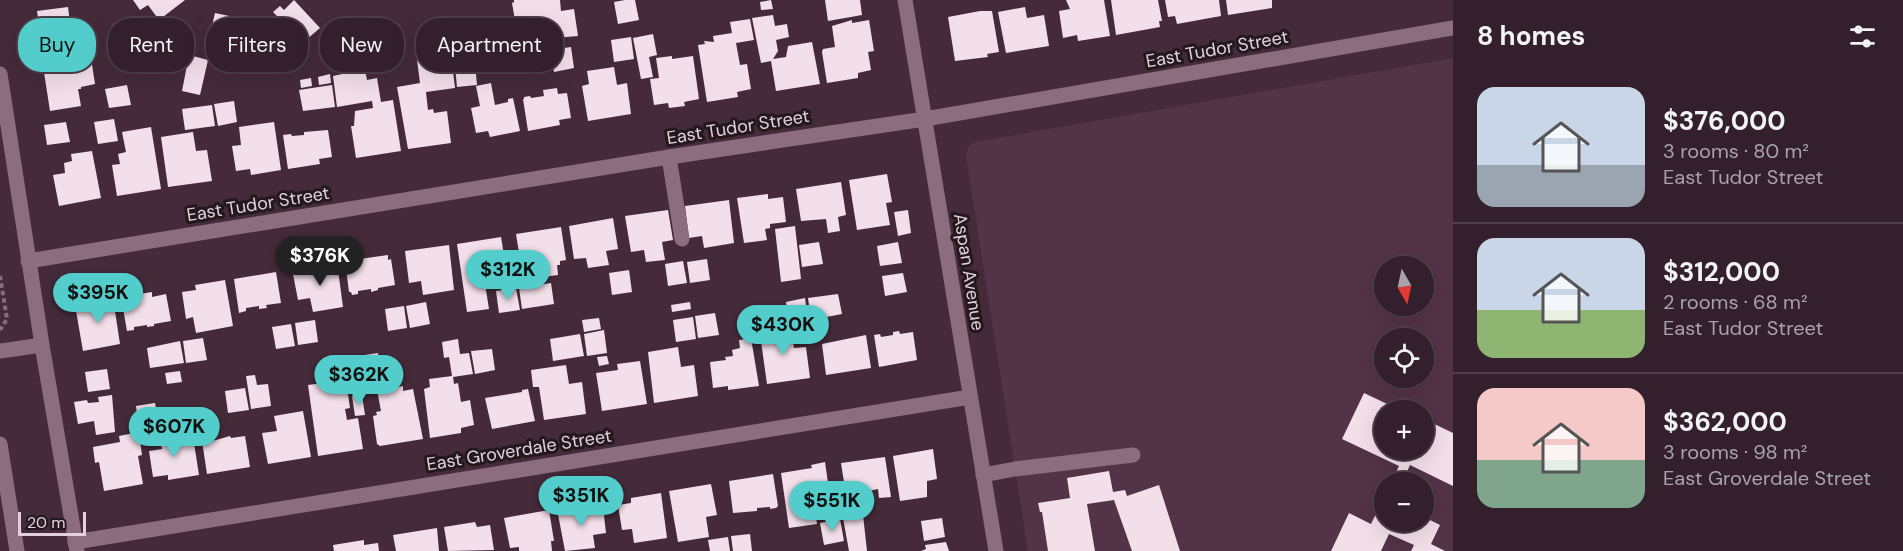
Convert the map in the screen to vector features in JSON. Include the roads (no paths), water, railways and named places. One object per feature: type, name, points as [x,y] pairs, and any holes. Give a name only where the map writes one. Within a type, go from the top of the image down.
[{"type":"street","name":"Aspan Avenue","points":[[905,0],[996,551]]},
{"type":"street","name":"East Tudor Street","points":[[28,261],[925,118],[1453,28]]},
{"type":"street","points":[[0,74],[28,261],[76,546]]},
{"type":"street","points":[[669,157],[682,239]]},
{"type":"street","points":[[0,351],[42,345]]},
{"type":"street","name":"East Groverdale Street","points":[[76,546],[970,397]]},
{"type":"street","points":[[0,444],[17,551]]},
{"type":"street","points":[[983,475],[1133,455]]}]
